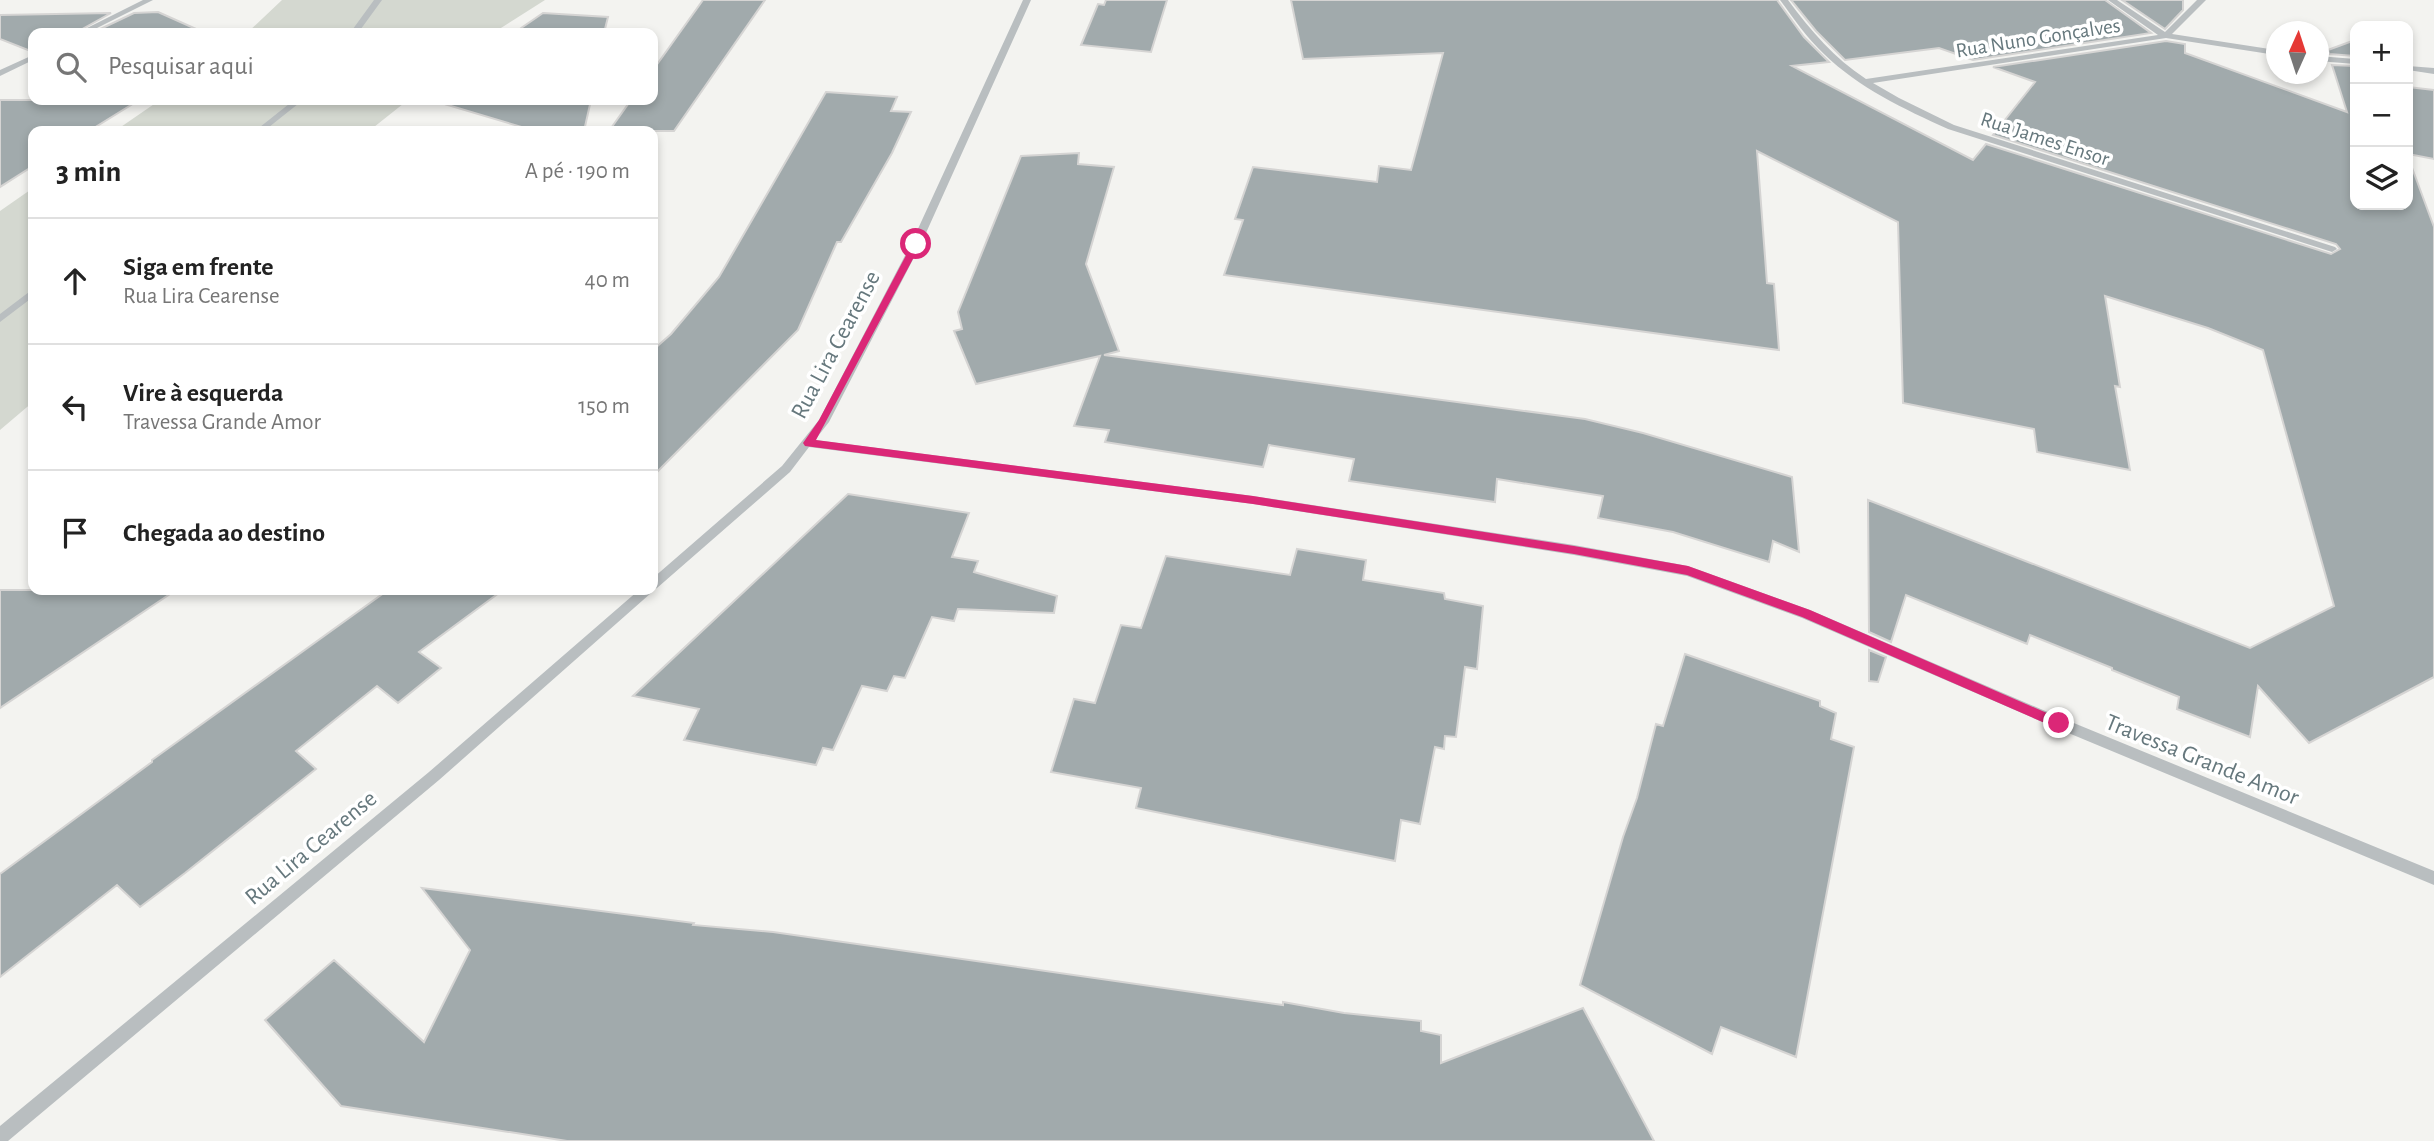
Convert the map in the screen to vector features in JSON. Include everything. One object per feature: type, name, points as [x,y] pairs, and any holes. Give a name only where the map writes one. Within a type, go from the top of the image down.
[{"type":"street","points":[[91,28],[149,0]]},
{"type":"street","name":"Rua Lira Cearense","points":[[658,581],[786,469],[823,422],[916,244],[1027,0]]},
{"type":"street","name":"Rua James Ensor","points":[[1784,0],[1815,40],[1865,82],[1906,107],[1951,127],[2332,249]]},
{"type":"street","points":[[2112,0],[2166,36],[2266,51]]},
{"type":"street","points":[[2166,36],[2202,0]]},
{"type":"street","name":"Rua Nuno Gonçalves","points":[[1865,82],[2166,36]]},
{"type":"street","points":[[0,73],[28,59]]},
{"type":"street","points":[[2329,59],[2350,61]]},
{"type":"street","points":[[2413,69],[2434,71]]},
{"type":"street","points":[[265,126],[293,105]]},
{"type":"street","points":[[0,319],[28,296]]},
{"type":"street","name":"Travessa Grande Amor","points":[[809,443],[1253,500],[1574,550],[1688,571],[1806,614],[2059,723],[2434,878]]},
{"type":"street","name":"Rua Lira Cearense","points":[[0,1137],[423,785],[641,595]]},
{"type":"lane","points":[[357,28],[377,0]]},
{"type":"shaded area","points":[[282,0],[545,0],[501,28],[252,28]]},
{"type":"shaded area","points":[[153,105],[402,105],[375,126],[122,126]]},
{"type":"shaded area","points":[[28,191],[28,406],[0,430],[0,211]]},
{"type":"building","points":[[703,0],[765,0],[674,131],[658,131],[658,126],[613,126],[627,105],[658,105],[658,63]]},
{"type":"building","points":[[1106,0],[1167,0],[1151,52],[1081,45],[1098,4],[1104,5]]},
{"type":"building","points":[[1291,0],[1777,0],[1804,37],[1829,62],[1792,66],[1973,160],[1986,144],[2331,254],[2340,249],[2336,244],[1993,135],[2035,82],[1993,67],[2166,41],[2185,44],[2185,53],[2347,112],[2332,65],[2350,66],[2350,210],[2413,210],[2413,170],[2434,227],[2434,677],[2309,743],[2258,686],[2250,737],[2177,709],[2179,697],[2112,668],[2030,635],[2027,644],[1906,595],[1891,642],[1869,632],[1868,500],[2250,648],[2334,606],[2263,350],[2208,328],[2105,296],[2120,387],[2115,386],[2130,470],[2037,452],[2034,429],[1903,403],[1898,222],[1757,151],[1767,283],[1774,284],[1779,350],[1224,275],[1243,220],[1235,219],[1253,167],[1377,182],[1379,166],[1411,170],[1443,53],[1303,59]]},
{"type":"building","points":[[1791,0],[2105,0],[2151,33],[1973,60],[1939,48],[1845,60],[1816,31]]},
{"type":"building","points":[[2122,0],[2183,0],[2183,10],[2165,29]]},
{"type":"building","points":[[158,12],[194,28],[102,28],[134,13]]},
{"type":"building","points":[[111,13],[84,28],[28,28],[28,50],[0,39],[0,15]]},
{"type":"building","points":[[543,13],[608,17],[605,28],[521,28]]},
{"type":"building","points":[[2350,42],[2350,56],[2329,54],[2329,50]]},
{"type":"building","points":[[2413,88],[2434,90],[2434,159],[2413,155]]},
{"type":"building","points":[[826,92],[897,97],[891,111],[911,112],[892,153],[841,242],[837,242],[798,330],[658,471],[658,346],[719,277]]},
{"type":"building","points":[[0,100],[28,100],[28,105],[131,105],[97,126],[28,126],[28,169],[0,187]]},
{"type":"building","points":[[448,105],[590,105],[585,126],[518,126]]},
{"type":"building","points":[[1079,153],[1078,164],[1114,167],[1086,264],[1119,351],[1104,355],[1585,419],[1643,433],[1792,477],[1799,552],[1773,541],[1769,562],[1673,532],[1598,518],[1603,496],[1497,479],[1495,502],[1349,481],[1354,459],[1269,445],[1263,467],[1105,442],[1109,430],[1074,426],[1100,356],[976,384],[954,331],[962,329],[958,312],[1021,156]]},
{"type":"building","points":[[848,494],[969,513],[952,557],[978,561],[974,572],[1057,596],[1054,613],[958,609],[954,621],[932,617],[905,678],[894,676],[887,691],[862,686],[833,750],[823,748],[816,765],[684,740],[699,709],[633,696]]},
{"type":"building","points":[[1297,549],[1366,560],[1363,580],[1444,593],[1445,599],[1483,606],[1477,669],[1465,667],[1456,737],[1445,736],[1444,749],[1435,747],[1420,824],[1401,820],[1395,861],[1136,808],[1141,788],[1051,772],[1074,699],[1095,703],[1121,625],[1141,628],[1166,556],[1290,575]]},
{"type":"building","points":[[0,590],[28,590],[28,595],[169,595],[0,708]]},
{"type":"building","points":[[381,595],[496,595],[419,652],[441,668],[398,703],[377,686],[296,751],[316,769],[185,873],[140,907],[117,885],[0,977],[0,874],[152,760]]},
{"type":"building","points":[[1869,650],[1886,657],[1878,682],[1869,681]]},
{"type":"building","points":[[1685,654],[1820,701],[1820,706],[1836,713],[1831,739],[1854,747],[1796,1057],[1721,1027],[1712,1054],[1580,985],[1637,798],[1656,724],[1663,726]]},
{"type":"building","points":[[422,888],[694,923],[693,925],[773,932],[1283,1005],[1283,1002],[1344,1013],[1421,1021],[1421,1031],[1441,1035],[1441,1063],[1583,1008],[1654,1141],[567,1141],[341,1106],[265,1020],[334,960],[424,1042],[470,950]]},
{"type":"route","points":[[916,244],[823,422],[809,443],[1253,500],[1574,550],[1688,571],[1806,614],[2059,723]]}]
